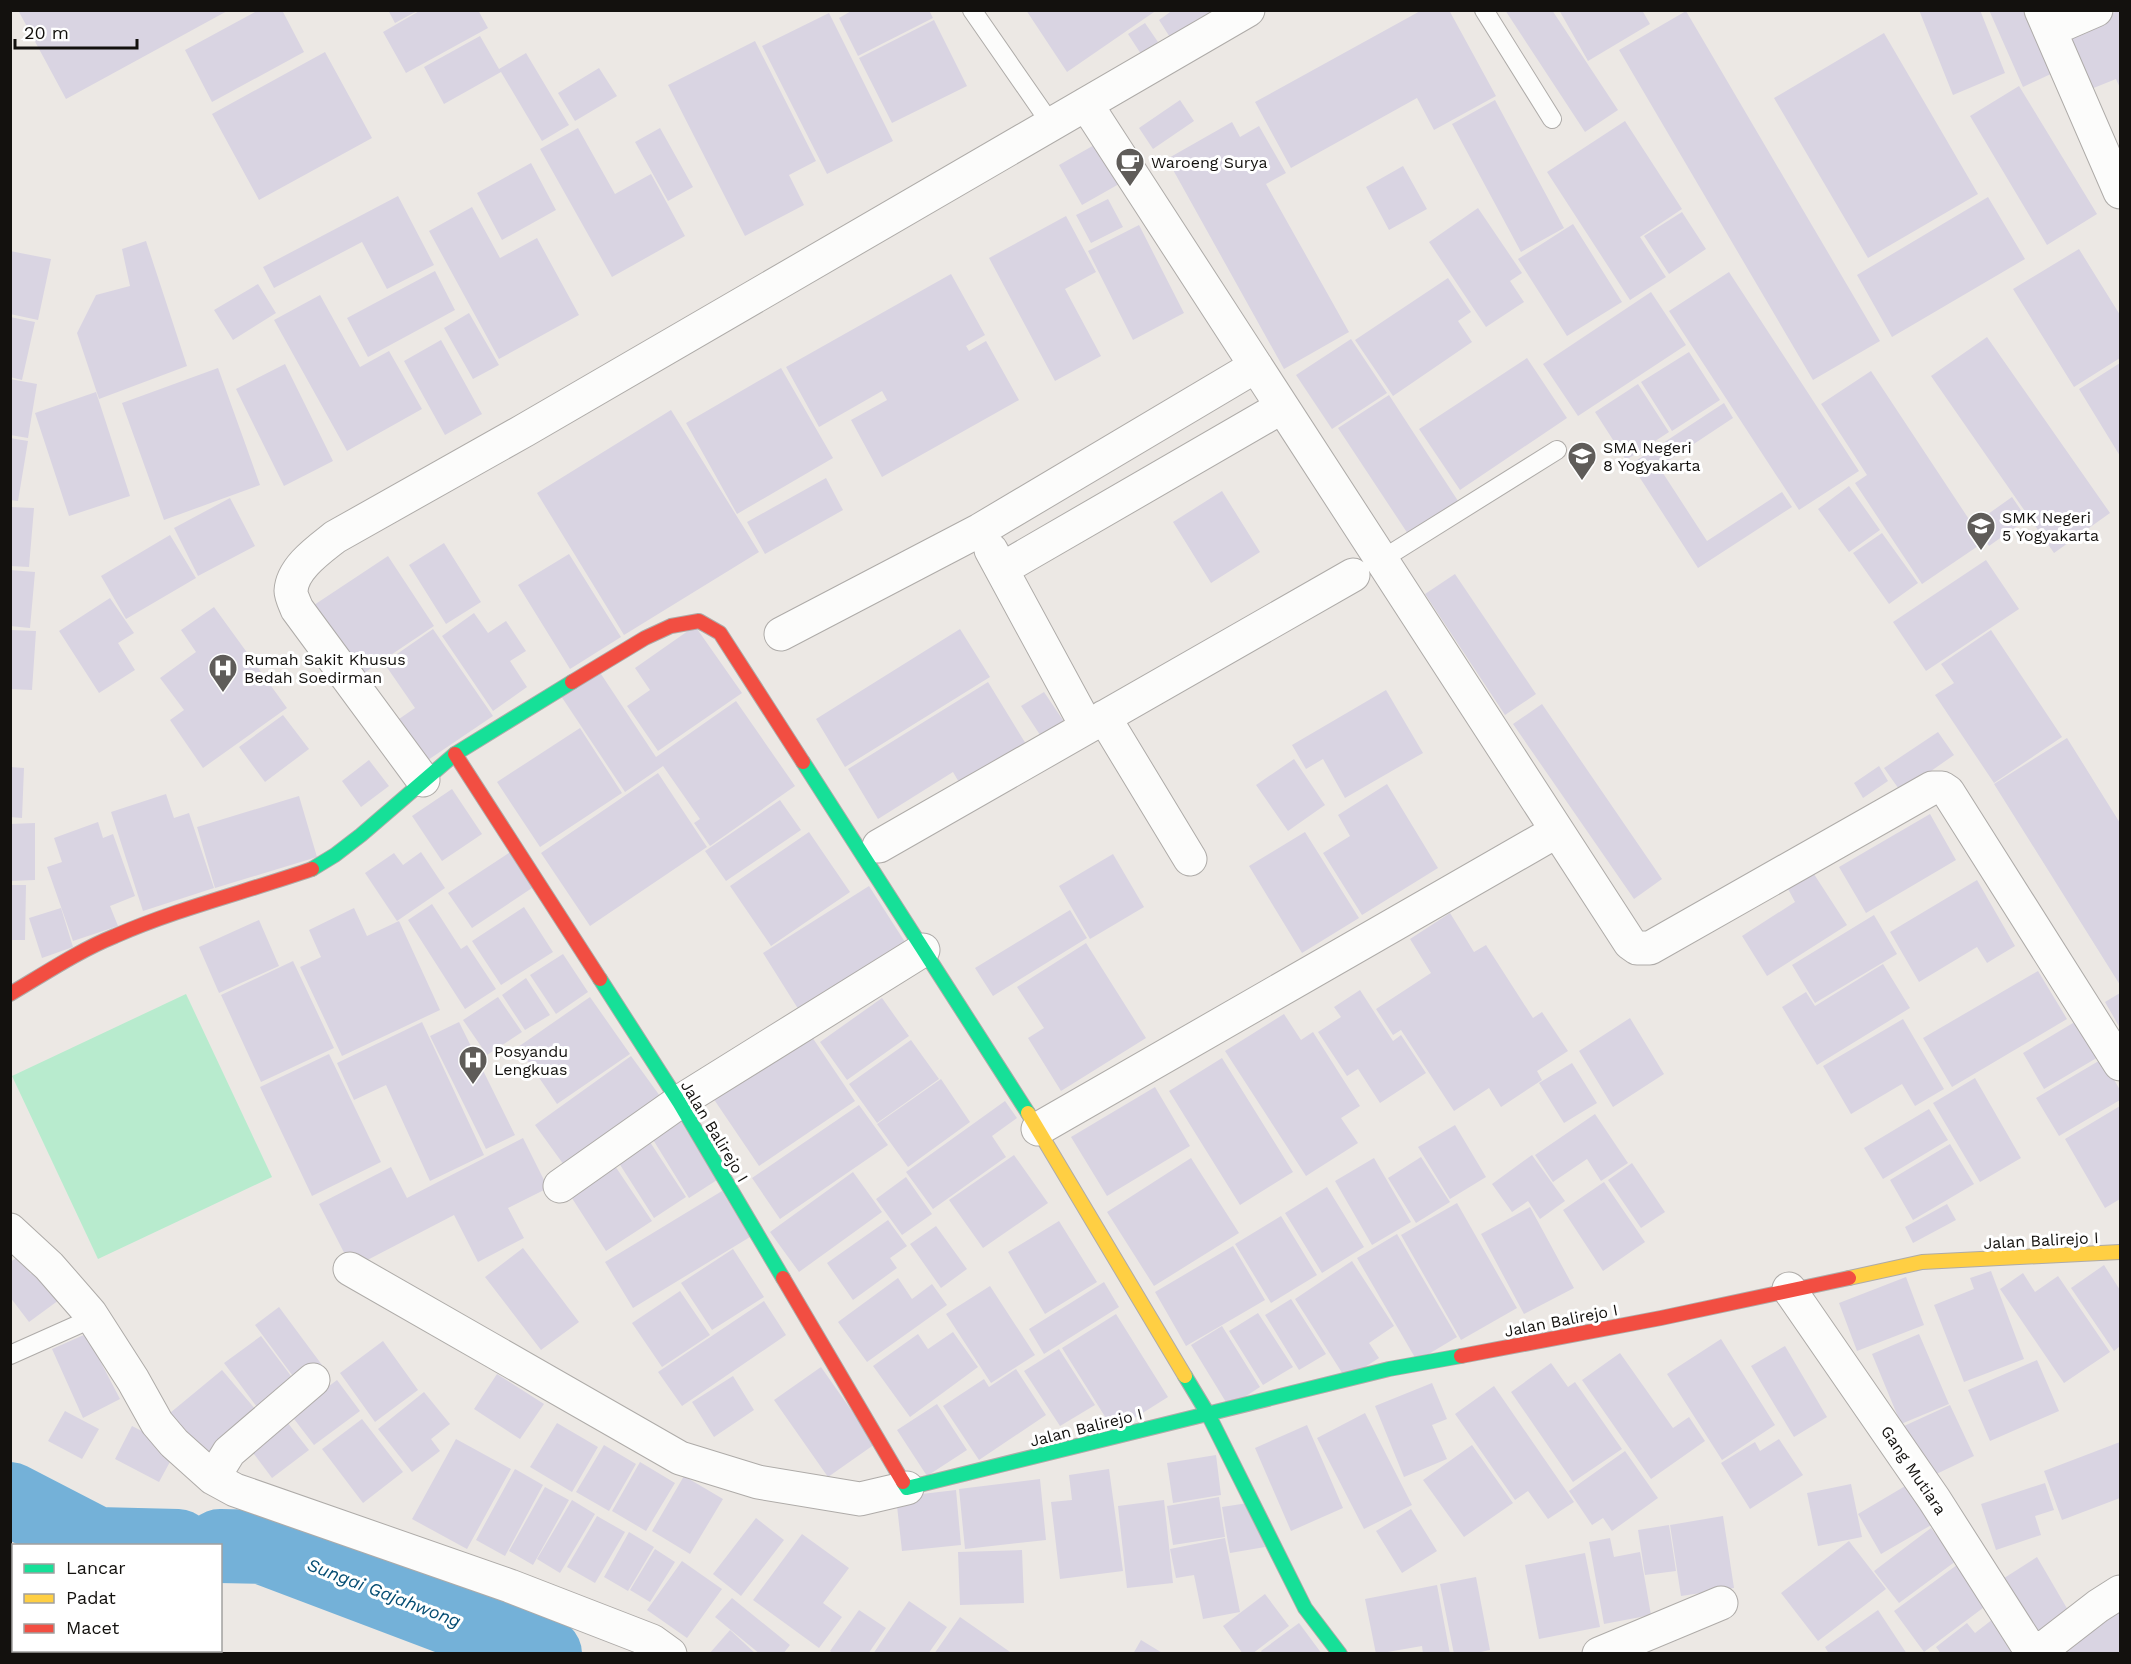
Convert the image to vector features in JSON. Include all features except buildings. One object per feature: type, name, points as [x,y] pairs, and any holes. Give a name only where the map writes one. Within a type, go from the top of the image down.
[{"type":"street","points":[[423,780],[297,609],[291,591],[296,575],[314,554],[335,537],[525,430],[1248,10]]},
{"type":"street","points":[[2096,10],[2045,20],[2121,192]]},
{"type":"street","points":[[1086,104],[1630,943],[1643,949],[1650,948],[1932,788],[1942,788],[1948,792],[2121,1064]]},
{"type":"street","points":[[781,634],[980,530],[1256,366]]},
{"type":"street","points":[[1002,569],[1282,407]]},
{"type":"street","points":[[980,530],[1096,722],[1190,859]]},
{"type":"street","points":[[879,846],[1353,575]]},
{"type":"street","points":[[10,994],[114,936],[166,916],[311,869],[335,855],[361,835],[455,754],[645,638],[671,626],[699,621],[720,633],[1038,1129],[1208,1414],[1305,1608],[1340,1653]]},
{"type":"street","name":"Jalan Balirejo I","points":[[455,754],[679,1102],[907,1488],[1389,1369],[1661,1318],[1922,1262],[2121,1252]]},
{"type":"street","points":[[1038,1129],[1557,831]]},
{"type":"street","points":[[561,1186],[679,1102],[923,950]]},
{"type":"street","points":[[10,1230],[49,1266],[93,1318],[123,1363],[157,1423],[174,1443],[213,1478],[235,1490],[510,1586],[652,1641],[670,1653]]},
{"type":"street","points":[[350,1269],[680,1458],[758,1482],[860,1499],[907,1488]]},
{"type":"street","name":"Gang Mutiara","points":[[1789,1289],[1934,1498],[2034,1653]]},
{"type":"street","points":[[213,1478],[229,1452],[313,1380]]},
{"type":"street","points":[[2034,1653],[2121,1592]]},
{"type":"street","points":[[1599,1653],[1721,1603]]},
{"type":"lane","points":[[972,10],[1051,124]]},
{"type":"lane","points":[[1484,10],[1552,119]]},
{"type":"lane","points":[[1382,560],[1557,450]]},
{"type":"lane","points":[[10,1355],[93,1318]]},
{"type":"green space","points":[[186,994],[272,1177],[98,1259],[12,1076]]},
{"type":"waterway","name":"Sungai Gajahwong","points":[[10,1499],[97,1544]]},
{"type":"waterway","name":"Sungai Gajahwong","points":[[222,1546],[262,1547],[545,1654]]},
{"type":"traffic: fast","points":[[312,869],[361,835],[455,754],[572,682]]},
{"type":"traffic: fast","points":[[803,762],[1028,1113]]},
{"type":"traffic: fast","points":[[600,979],[679,1102],[783,1278]]},
{"type":"traffic: fast","points":[[903,1482],[907,1488],[1389,1369],[1461,1356]]},
{"type":"traffic: fast","points":[[1185,1376],[1208,1414],[1305,1608],[1340,1654]]},
{"type":"traffic: slow","points":[[1028,1113],[1185,1376]]},
{"type":"traffic: slow","points":[[1849,1278],[1922,1262],[2120,1252]]},
{"type":"traffic: jam","points":[[572,682],[645,638],[671,626],[699,621],[720,633],[803,762]]},
{"type":"traffic: jam","points":[[455,754],[600,979]]},
{"type":"traffic: jam","points":[[10,994],[74,956],[139,926],[312,869]]},
{"type":"traffic: jam","points":[[783,1278],[903,1482]]},
{"type":"traffic: jam","points":[[1461,1356],[1661,1318],[1849,1278]]},
{"type":"place","name":"Waroeng Surya","points":[[1130,188]]},
{"type":"place","name":"SMA Negeri 8 Yogyakarta","points":[[1582,482]]},
{"type":"place","name":"SMK Negeri 5 Yogyakarta","points":[[1981,552]]},
{"type":"place","name":"Rumah Sakit Khusus Bedah Soedirman","points":[[223,694]]},
{"type":"place","name":"Posyandu Lengkuas","points":[[473,1086]]}]
